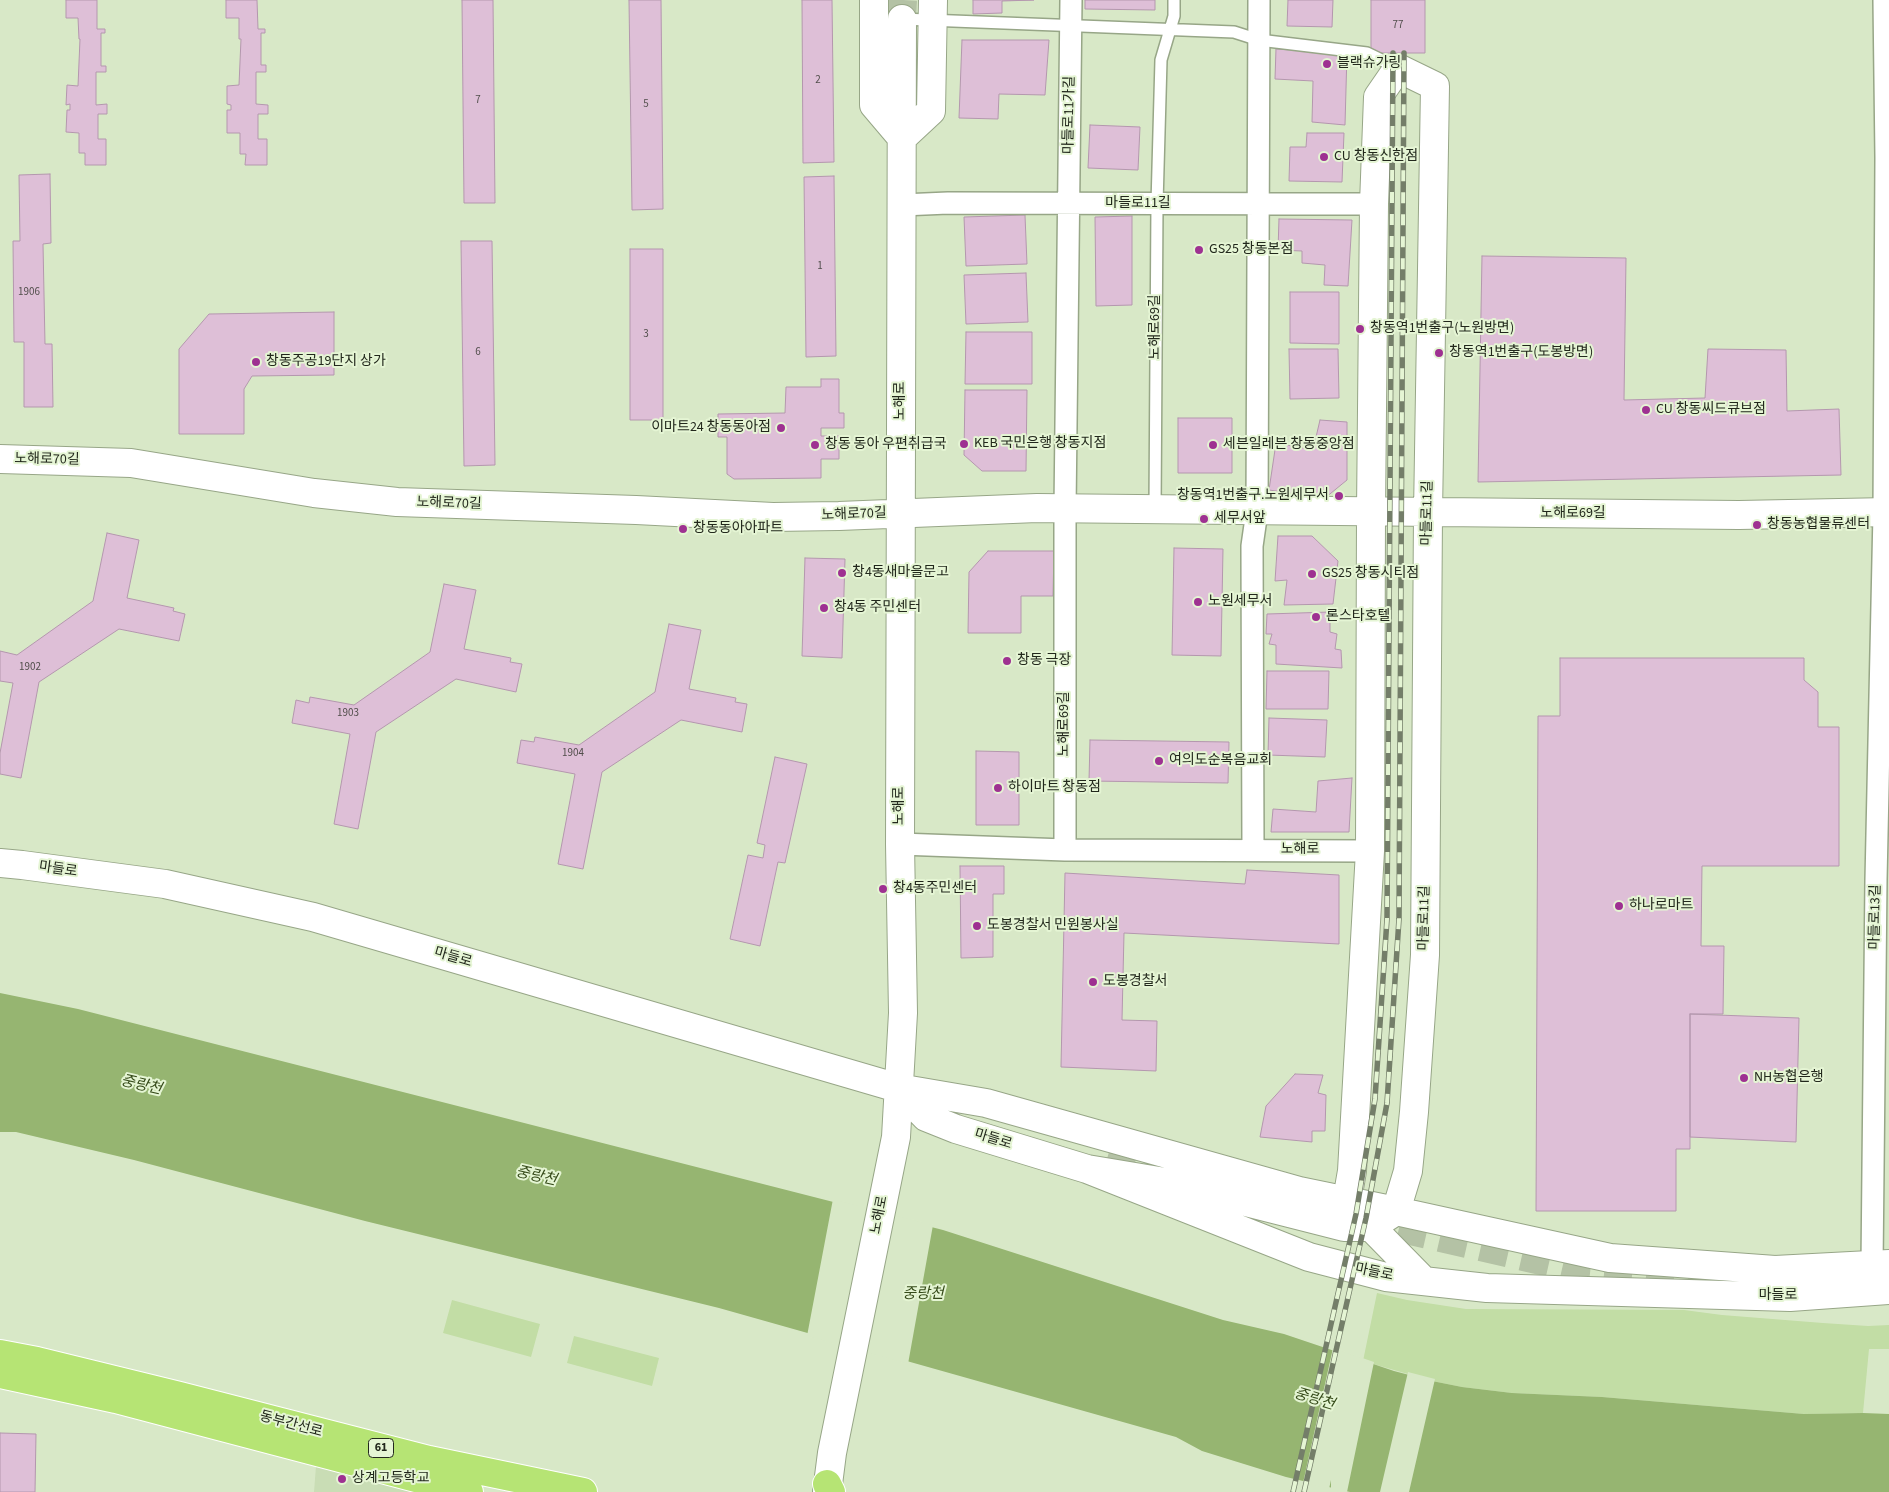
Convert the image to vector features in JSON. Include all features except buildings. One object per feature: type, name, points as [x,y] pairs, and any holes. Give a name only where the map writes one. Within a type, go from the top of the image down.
[{"type":"highway","name":"동부간선로","points":[[0,1354],[171,1393],[429,1460],[583,1492]]},
{"type":"highway","points":[[0,1374],[116,1399],[469,1492]]},
{"type":"main road","points":[[874,0],[874,105],[902,138],[931,111],[933,10]]},
{"type":"main road","name":"노해로","points":[[828,1489],[832,1453],[896,1137],[904,1013],[900,844],[902,19]]},
{"type":"main road","points":[[1398,68],[1378,97],[1374,204],[1370,851],[1354,1147],[1348,1200],[1371,1227],[1424,1280]]},
{"type":"main road","name":"마들로11길","points":[[1396,1211],[1408,1172],[1425,955],[1428,513],[1435,86],[1398,68]]},
{"type":"main road","name":"노해로70길","points":[[0,459],[131,463],[305,491],[397,502],[636,510],[773,517],[900,513]]},
{"type":"main road","name":"노해로69길","points":[[900,513],[1066,509],[1739,516],[1886,513]]},
{"type":"main road","name":"마들로","points":[[0,863],[165,884],[313,917],[898,1088],[986,1103],[1299,1191],[1348,1200],[1610,1258],[1884,1277]]},
{"type":"main road","name":"마들로","points":[[898,1088],[926,1117],[956,1129],[1087,1169],[1309,1257],[1386,1277],[1487,1288],[1790,1297],[1884,1277]]},
{"type":"main road","points":[[1299,1191],[1325,1186],[1339,1176],[1354,1147]]},
{"type":"main road","points":[[1087,1169],[1170,1183],[1344,1227],[1371,1227],[1396,1211]]},
{"type":"street","name":"마들로11가길","points":[[1069,204],[1071,0]]},
{"type":"street","points":[[1253,850],[1252,546],[1257,511],[1259,0]]},
{"type":"street","name":"마들로13길","points":[[1884,0],[1886,513],[1876,880],[1884,1277]]},
{"type":"street","name":"마들로11길","points":[[902,205],[948,203],[1374,204]]},
{"type":"street","name":"노해로69길","points":[[1064,850],[1069,204]]},
{"type":"street","name":"노해로","points":[[900,844],[1064,850],[1370,851]]},
{"type":"lane","points":[[1157,204],[1161,60],[1174,16],[1174,0]]},
{"type":"lane","points":[[902,19],[933,10],[1071,25],[1234,32],[1258,40],[1367,53],[1398,68]]},
{"type":"lane","name":"노해로69길","points":[[1156,510],[1157,204]]},
{"type":"shaded area","points":[[1377,1293],[1407,1300],[1466,1309],[1684,1310],[1823,1323],[1868,1326],[1889,1325],[1889,1349],[1869,1349],[1863,1413],[1804,1414],[1602,1397],[1512,1393],[1432,1381],[1363,1361]]},
{"type":"shaded area","points":[[452,1300],[540,1324],[531,1357],[443,1333]]},
{"type":"shaded area","points":[[574,1336],[659,1358],[652,1386],[567,1363]]},
{"type":"shaded area","name":"상계고등학교","points":[[316,1466],[424,1492],[314,1492]]},
{"type":"water","name":"중랑천","points":[[0,993],[78,1009],[943,1230],[1223,1320],[1284,1334],[1394,1371],[1432,1381],[1512,1393],[1602,1397],[1804,1414],[1889,1414],[1889,1492],[1350,1492],[1286,1477],[1202,1451],[1176,1437],[719,1308],[365,1221],[134,1160],[16,1132],[0,1132]]},
{"type":"pier","points":[[833,1199],[933,1225],[908,1364],[807,1336]]},
{"type":"pier","points":[[1333,1348],[1374,1362],[1347,1492],[1331,1490],[1331,1480],[1329,1489],[1303,1483]]},
{"type":"pier","points":[[1408,1372],[1435,1379],[1409,1492],[1380,1492]]},
{"type":"tunnel","points":[[902,19],[903,0]]},
{"type":"tunnel","points":[[1109,1152],[1202,1179]]},
{"type":"tunnel","points":[[1358,1219],[1572,1268],[1711,1283]]},
{"type":"railway","points":[[1293,1492],[1356,1214],[1375,1099],[1387,919],[1393,53]]},
{"type":"railway","points":[[1304,1492],[1366,1218],[1387,1103],[1399,919],[1404,53]]},
{"type":"place","name":"블랙슈가링","points":[[1327,64]]},
{"type":"place","name":"CU 창동신한점","points":[[1324,157]]},
{"type":"place","name":"GS25 창동본점","points":[[1199,250]]},
{"type":"place","name":"창동역1번출구(노원방면)","points":[[1360,329]]},
{"type":"place","name":"창동역1번출구(도봉방면)","points":[[1439,353]]},
{"type":"place","name":"창동주공19단지 상가","points":[[256,362]]},
{"type":"place","name":"CU 창동씨드큐브점","points":[[1646,410]]},
{"type":"place","name":"이마트24 창동동아점","points":[[781,428]]},
{"type":"place","name":"KEB 국민은행 창동지점","points":[[964,444]]},
{"type":"place","name":"창동 동아 우편취급국","points":[[815,445]]},
{"type":"place","name":"세븐일레븐 창동중앙점","points":[[1213,445]]},
{"type":"place","name":"창동역1번출구.노원세무서","points":[[1339,496]]},
{"type":"place","name":"세무서앞","points":[[1204,519]]},
{"type":"place","name":"창동농협물류센터","points":[[1757,525]]},
{"type":"place","name":"창동동아아파트","points":[[683,529]]},
{"type":"place","name":"창4동새마을문고","points":[[842,573]]},
{"type":"place","name":"GS25 창동시티점","points":[[1312,574]]},
{"type":"place","name":"노원세무서","points":[[1198,602]]},
{"type":"place","name":"창4동 주민센터","points":[[824,608]]},
{"type":"place","name":"론스타호텔","points":[[1316,617]]},
{"type":"place","name":"창동 극장","points":[[1007,661]]},
{"type":"place","name":"여의도순복음교회","points":[[1159,761]]},
{"type":"place","name":"하이마트 창동점","points":[[998,788]]},
{"type":"place","name":"창4동주민센터","points":[[883,889]]},
{"type":"place","name":"하나로마트","points":[[1619,906]]},
{"type":"place","name":"도봉경찰서 민원봉사실","points":[[977,926]]},
{"type":"place","name":"도봉경찰서","points":[[1093,982]]},
{"type":"place","name":"NH농협은행","points":[[1744,1078]]},
{"type":"place","name":"상계고등학교","points":[[342,1479]]}]
